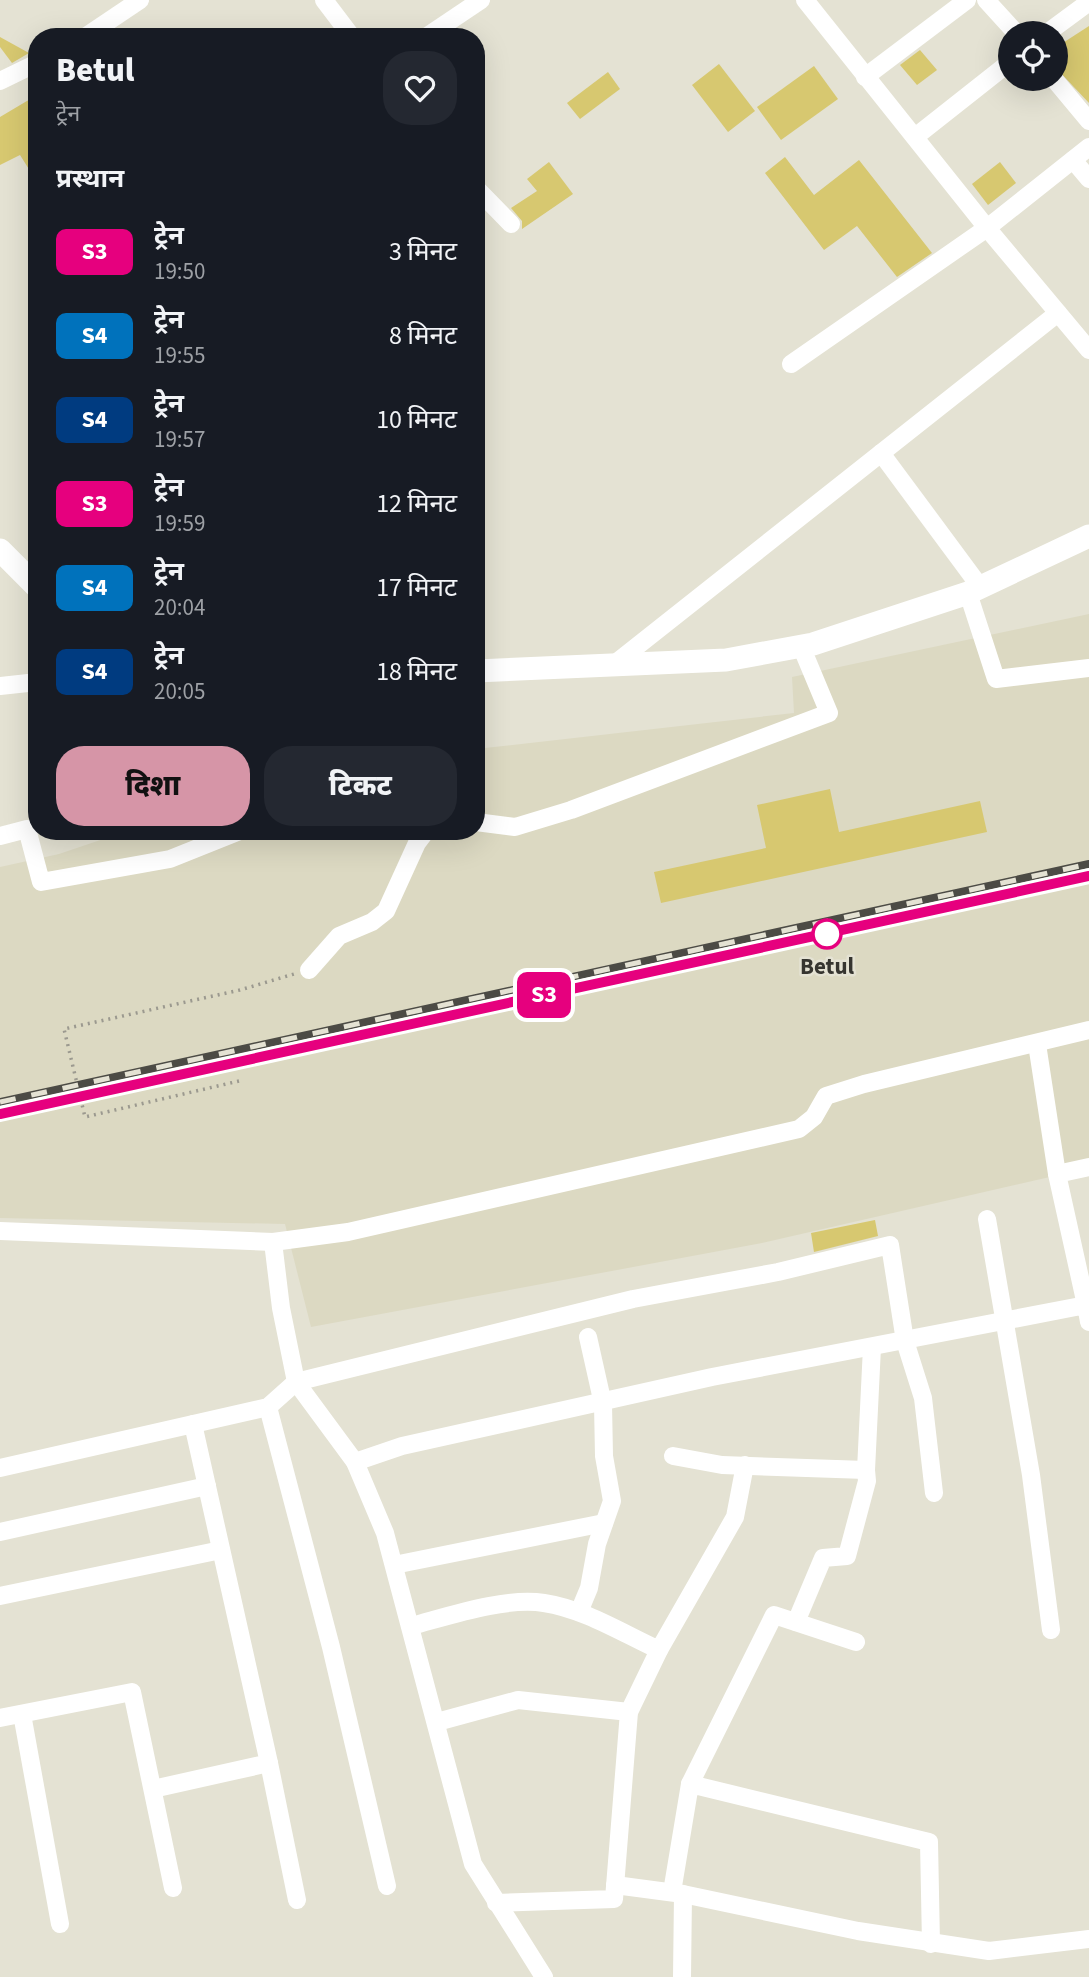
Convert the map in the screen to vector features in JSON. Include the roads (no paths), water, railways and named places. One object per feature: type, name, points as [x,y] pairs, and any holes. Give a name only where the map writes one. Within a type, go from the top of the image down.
[{"type":"main road","points":[[485,671],[726,660],[801,646],[974,590],[1089,536]]},
{"type":"main road","points":[[0,550],[28,578]]},
{"type":"street","points":[[324,0],[345,28]]},
{"type":"street","points":[[439,28],[481,0]]},
{"type":"street","points":[[805,0],[987,228],[1089,350]]},
{"type":"street","points":[[865,77],[967,0]]},
{"type":"street","points":[[986,0],[1005,21]]},
{"type":"street","points":[[109,28],[133,2]]},
{"type":"street","points":[[1063,21],[1089,2]]},
{"type":"street","points":[[0,81],[28,67]]},
{"type":"street","points":[[915,137],[998,71]]},
{"type":"street","points":[[1064,91],[1089,121]]},
{"type":"street","points":[[791,363],[987,228],[1089,147]]},
{"type":"street","points":[[1073,160],[1089,179]]},
{"type":"street","points":[[485,197],[512,224]]},
{"type":"street","points":[[612,666],[1058,313]]},
{"type":"street","points":[[881,453],[974,590],[996,679],[1089,668]]},
{"type":"street","points":[[485,823],[515,827],[571,810],[829,713],[801,646]]},
{"type":"street","points":[[0,686],[28,683]]},
{"type":"street","points":[[0,836],[27,829],[28,833]]},
{"type":"street","points":[[30,840],[41,882],[170,859],[218,840]]},
{"type":"street","points":[[309,970],[339,936],[372,922],[386,911],[419,840]]},
{"type":"street","points":[[0,1231],[273,1242],[348,1232],[799,1129],[814,1117],[826,1096],[864,1084],[1089,1030]]},
{"type":"street","points":[[355,1462],[402,1447],[603,1404],[712,1377],[1002,1322],[1088,1314],[1057,1174],[1037,1044]]},
{"type":"street","points":[[1057,1174],[1089,1167]]},
{"type":"street","points":[[986,1219],[1031,1475],[1051,1630]]},
{"type":"street","points":[[273,1242],[281,1308],[296,1382],[355,1462],[385,1533],[437,1722],[472,1864],[544,1977]]},
{"type":"street","points":[[0,1468],[268,1407],[296,1382],[633,1299],[778,1272],[890,1245],[905,1341],[923,1398],[934,1493]]},
{"type":"street","points":[[579,1612],[589,1588],[612,1500],[604,1457],[603,1404],[588,1337]]},
{"type":"street","points":[[796,1622],[823,1558],[846,1556],[867,1481],[872,1347]]},
{"type":"street","points":[[268,1407],[331,1647],[387,1886]]},
{"type":"street","points":[[193,1424],[297,1900]]},
{"type":"street","points":[[673,1456],[722,1465],[866,1470]]},
{"type":"street","points":[[496,1903],[614,1899],[629,1712],[659,1650],[735,1517],[745,1465]]},
{"type":"street","points":[[0,1532],[207,1486]]},
{"type":"street","points":[[394,1565],[604,1523]]},
{"type":"street","points":[[0,1596],[221,1550]]},
{"type":"street","points":[[411,1626],[480,1609],[542,1603],[579,1612],[659,1650]]},
{"type":"street","points":[[682,1977],[678,1893],[690,1784],[774,1615],[856,1642]]},
{"type":"street","points":[[0,1718],[132,1692],[173,1888]]},
{"type":"street","points":[[437,1722],[518,1700],[629,1712]]},
{"type":"street","points":[[22,1714],[60,1924]]},
{"type":"street","points":[[153,1788],[269,1763]]},
{"type":"street","points":[[690,1784],[929,1842],[931,1944]]},
{"type":"street","points":[[615,1885],[678,1893],[931,1944],[989,1951],[1089,1939]]},
{"type":"railway","points":[[0,1102],[1089,864]]},
{"type":"railway","points":[[0,1114],[1089,876]]},
{"type":"train","name":"S3","points":[[0,1114],[1089,876]]},
{"type":"place","name":"Betul","points":[[827,934]]}]
